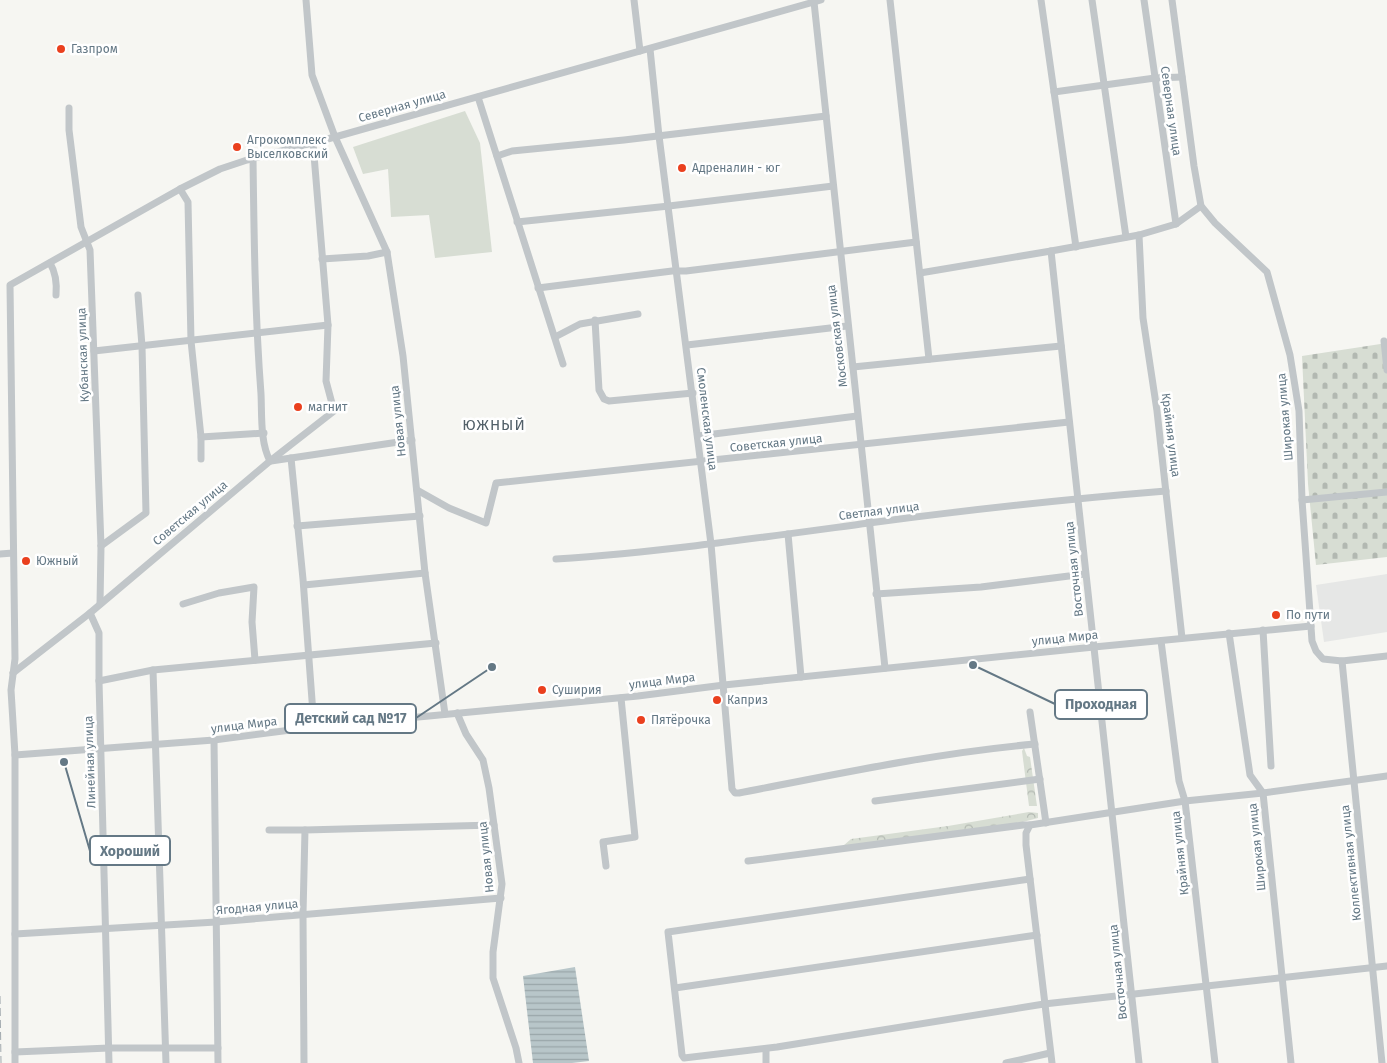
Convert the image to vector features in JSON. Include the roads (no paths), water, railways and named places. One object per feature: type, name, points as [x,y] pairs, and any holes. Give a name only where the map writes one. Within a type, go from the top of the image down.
[{"type":"street","name":"Новая улица","points":[[306,0],[312,75],[335,137],[387,252],[403,356],[425,573],[445,714]]},
{"type":"street","points":[[634,0],[640,51]]},
{"type":"street","points":[[890,0],[929,359]]},
{"type":"street","points":[[1041,0],[1076,247]]},
{"type":"street","points":[[1092,0],[1126,237]]},
{"type":"street","name":"Северная улица","points":[[1144,0],[1176,224]]},
{"type":"street","points":[[920,273],[1139,235],[1176,224],[1202,206],[1194,166],[1172,0]]},
{"type":"street","name":"Северная улица","points":[[13,553],[10,285],[180,189],[220,169],[253,158],[335,137],[817,1]]},
{"type":"street","name":"Московская улица","points":[[817,1],[839,252],[885,668]]},
{"type":"street","name":"Смоленская улица","points":[[650,48],[659,136],[711,544],[732,789],[735,793],[912,759],[1035,744]]},
{"type":"street","points":[[1054,92],[1155,78],[1182,77]]},
{"type":"street","points":[[478,97],[563,364]]},
{"type":"street","name":"Кубанская улица","points":[[69,108],[69,130],[81,227],[90,250],[101,546],[100,604]]},
{"type":"street","points":[[497,156],[512,151],[826,116]]},
{"type":"street","points":[[94,350],[328,325],[313,143]]},
{"type":"street","points":[[253,158],[256,332],[266,454],[270,461],[412,440]]},
{"type":"street","points":[[517,222],[833,186]]},
{"type":"street","points":[[180,189],[188,202],[191,341],[202,437],[201,459]]},
{"type":"street","name":"Широкая улица","points":[[1202,206],[1214,223],[1260,264],[1268,272],[1271,279],[1290,355],[1299,411],[1302,500],[1312,641],[1319,656],[1323,659],[1342,661]]},
{"type":"street","name":"Крайняя улица","points":[[1139,235],[1143,318],[1166,491],[1182,638]]},
{"type":"street","points":[[538,288],[916,242]]},
{"type":"street","name":"Восточная улица","points":[[1051,251],[1139,1063]]},
{"type":"street","points":[[322,260],[368,256],[387,252]]},
{"type":"street","points":[[50,262],[57,285],[56,295]]},
{"type":"street","points":[[101,546],[146,513],[142,346],[138,295]]},
{"type":"street","points":[[555,337],[580,324],[594,320],[638,314]]},
{"type":"street","points":[[594,320],[599,390],[604,399],[609,401],[692,393]]},
{"type":"street","name":"Советская улица","points":[[13,673],[90,613],[270,461],[334,411],[326,381],[328,325]]},
{"type":"street","points":[[687,345],[847,326]]},
{"type":"street","points":[[1384,342],[1387,370]]},
{"type":"street","points":[[853,367],[1060,346]]},
{"type":"street","name":"Советская улица","points":[[698,436],[857,416]]},
{"type":"street","name":"Советская улица","points":[[416,490],[448,508],[486,523],[496,483],[1069,422]]},
{"type":"street","points":[[202,437],[264,433]]},
{"type":"street","points":[[291,458],[304,585],[314,727]]},
{"type":"street","name":"Светлая улица","points":[[556,559],[596,557],[711,544],[1078,498],[1166,491]]},
{"type":"street","points":[[1302,500],[1387,492]]},
{"type":"street","points":[[297,526],[420,516]]},
{"type":"street","points":[[788,534],[801,677]]},
{"type":"street","points":[[0,554],[13,553],[15,658],[11,690],[15,755],[15,1063]]},
{"type":"street","points":[[304,585],[425,573]]},
{"type":"street","points":[[876,594],[981,587],[1086,574]]},
{"type":"street","points":[[183,604],[254,587],[252,622],[255,660]]},
{"type":"street","name":"Линейная улица","points":[[90,613],[99,634],[98,681],[102,749],[109,1063]]},
{"type":"street","name":"улица Мира","points":[[15,755],[214,740],[314,727],[621,698],[885,668],[1311,626]]},
{"type":"street","points":[[1263,630],[1271,766]]},
{"type":"street","name":"Широкая улица","points":[[1229,634],[1250,775],[1262,793],[1291,1063]]},
{"type":"street","name":"Крайняя улица","points":[[1161,641],[1179,780],[1185,801],[1215,1063]]},
{"type":"street","points":[[98,681],[153,670],[309,654],[436,644]]},
{"type":"street","points":[[1342,661],[1387,656]]},
{"type":"street","name":"Коллективная улица","points":[[1342,661],[1382,1063]]},
{"type":"street","points":[[153,670],[166,1063]]},
{"type":"street","points":[[606,866],[603,842],[635,837],[621,698]]},
{"type":"street","points":[[1030,712],[1040,778],[1043,823]]},
{"type":"street","name":"Новая улица","points":[[457,713],[466,734],[483,760],[502,884],[493,952],[493,978],[516,1048],[518,1063]]},
{"type":"street","points":[[214,740],[218,1063]]},
{"type":"street","points":[[748,862],[1030,825],[1185,801],[1262,793],[1387,776]]},
{"type":"street","points":[[875,802],[1040,778]]},
{"type":"street","points":[[269,830],[494,825]]},
{"type":"street","points":[[1030,825],[1026,833],[1030,879],[1052,1063]]},
{"type":"street","points":[[304,1063],[303,914],[305,830]]},
{"type":"street","points":[[1030,879],[668,932],[682,1055],[684,1058],[766,1049],[1044,1004],[1131,993],[1387,966]]},
{"type":"street","name":"Ягодная улица","points":[[15,934],[216,922],[501,898]]},
{"type":"street","points":[[675,988],[1037,935]]},
{"type":"street","points":[[15,1052],[109,1048],[218,1048]]},
{"type":"street","points":[[766,1049],[766,1063]]},
{"type":"street","points":[[1006,1063],[1050,1053]]},
{"type":"railway","points":[[0,996],[1,1063]]},
{"type":"place","name":"Газпром","points":[[61,49]]},
{"type":"place","name":"Агрокомплекс Выселковский","points":[[237,147]]},
{"type":"place","name":"Адреналин - юг","points":[[682,168]]},
{"type":"place","name":"магнит","points":[[298,407]]},
{"type":"place","name":"Южный","points":[[26,561]]},
{"type":"place","name":"По пути","points":[[1276,615]]},
{"type":"place","name":"Проходная","points":[[973,665]]},
{"type":"place","name":"Детский сад №17","points":[[492,667]]},
{"type":"place","name":"Суширия","points":[[542,690]]},
{"type":"place","name":"Каприз","points":[[717,700]]},
{"type":"place","name":"Пятёрочка","points":[[641,720]]},
{"type":"place","name":"Хороший","points":[[64,762]]},
{"type":"district","name":"ЮЖНЫЙ","points":[[494,425]]}]
